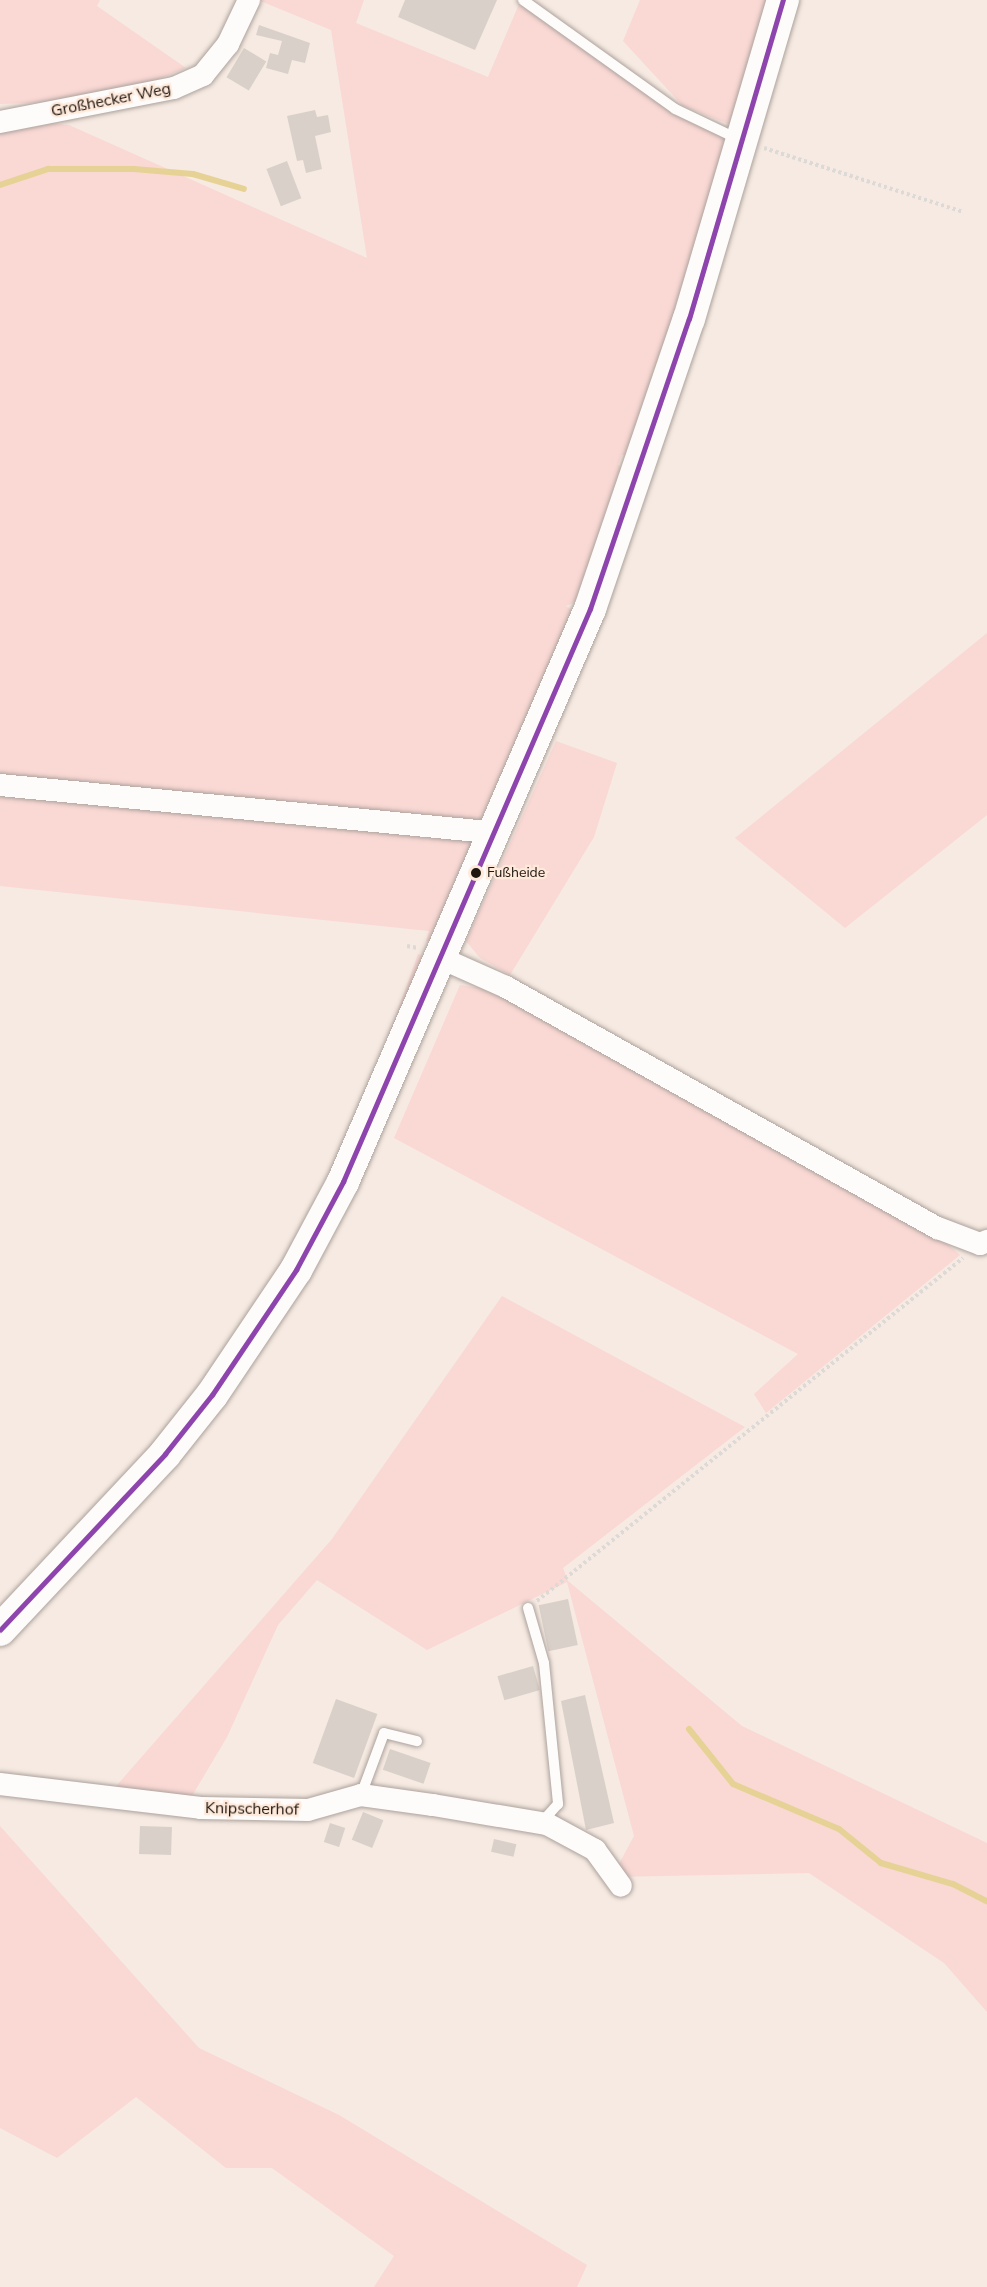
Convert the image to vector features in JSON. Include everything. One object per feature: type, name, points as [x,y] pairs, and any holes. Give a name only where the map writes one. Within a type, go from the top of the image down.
[{"type":"street","name":"Großhecker Weg","points":[[0,122],[174,88],[203,75],[228,44],[249,0]]},
{"type":"street","points":[[0,1630],[165,1454],[255,1334],[343,1182],[497,834],[620,528],[783,0]]},
{"type":"street","points":[[0,786],[497,834]]},
{"type":"street","points":[[443,959],[506,987],[939,1228],[984,1243]]},
{"type":"street","name":"Knipscherhof","points":[[0,1784],[201,1808],[308,1810],[361,1796],[541,1823],[595,1850],[621,1886]]},
{"type":"lane","points":[[523,0],[675,109],[741,140]]},
{"type":"lane","points":[[528,1608],[543,1663],[558,1804],[541,1823]]},
{"type":"lane","points":[[361,1796],[384,1733],[417,1741]]},
{"type":"path","points":[[741,140],[963,212]]},
{"type":"path","points":[[528,1608],[984,1243]]},
{"type":"shaded area","points":[[0,0],[100,0],[97,6],[186,68],[138,87],[75,101],[0,104]]},
{"type":"shaded area","points":[[258,0],[364,0],[356,23],[488,77],[519,4],[671,111],[726,137],[729,147],[633,456],[622,455],[618,465],[629,470],[584,598],[566,606],[578,614],[490,820],[472,826],[0,781],[0,117],[69,125],[367,258],[331,30]]},
{"type":"shaded area","points":[[640,0],[774,0],[736,127],[683,106],[623,41]]},
{"type":"shaded area","points":[[987,633],[987,815],[845,928],[735,838]]},
{"type":"shaded area","points":[[556,741],[617,763],[594,837],[510,975],[480,958],[466,941]]},
{"type":"shaded area","points":[[0,790],[484,838],[442,944],[426,941],[429,931],[0,886]]},
{"type":"shaded area","points":[[418,954],[433,960],[358,1120]]},
{"type":"shaded area","points":[[460,985],[487,989],[934,1232],[960,1255],[766,1413],[754,1394],[798,1354],[394,1138]]},
{"type":"shaded area","points":[[502,1296],[745,1427],[563,1568],[568,1581],[742,1726],[987,1843],[987,2012],[944,1963],[809,1873],[612,1877],[634,1836],[567,1582],[427,1650],[317,1580],[278,1625],[227,1737],[189,1801],[111,1792],[332,1539]]},
{"type":"shaded area","points":[[0,1826],[199,2048],[339,2115],[587,2265],[577,2287],[374,2287],[394,2256],[272,2168],[226,2168],[136,2097],[57,2158],[0,2128]]},
{"type":"building","points":[[405,0],[497,0],[475,50],[398,17]]},
{"type":"building","points":[[259,25],[310,43],[305,63],[292,60],[288,74],[266,68],[270,53],[278,55],[282,41],[256,35]]},
{"type":"building","points":[[244,48],[266,61],[249,91],[226,77]]},
{"type":"building","points":[[315,110],[317,117],[328,115],[331,132],[315,136],[322,169],[306,173],[303,160],[297,161],[287,116]]},
{"type":"building","points":[[287,161],[301,198],[281,206],[266,169]]},
{"type":"building","points":[[568,1599],[578,1645],[548,1651],[539,1605]]},
{"type":"building","points":[[533,1666],[540,1690],[504,1700],[497,1676]]},
{"type":"building","points":[[585,1695],[614,1823],[586,1830],[561,1701]]},
{"type":"building","points":[[336,1699],[377,1714],[354,1778],[313,1763]]},
{"type":"building","points":[[390,1749],[431,1763],[423,1784],[383,1770]]},
{"type":"building","points":[[363,1812],[383,1820],[372,1848],[352,1840]]},
{"type":"building","points":[[330,1823],[345,1828],[339,1847],[324,1842]]},
{"type":"building","points":[[140,1826],[172,1827],[171,1855],[139,1854]]},
{"type":"building","points":[[494,1839],[516,1844],[513,1857],[491,1852]]},
{"type":"waterway","points":[[0,185],[48,169],[134,169],[193,174],[244,189]]},
{"type":"waterway","points":[[689,1729],[733,1784],[839,1829],[881,1863],[953,1884],[987,1901]]},
{"type":"transit line","points":[[0,1630],[165,1454],[212,1395],[296,1270],[343,1182],[590,609],[689,319],[783,0]]},
{"type":"place","name":"Fußheide","points":[[476,873]]}]
